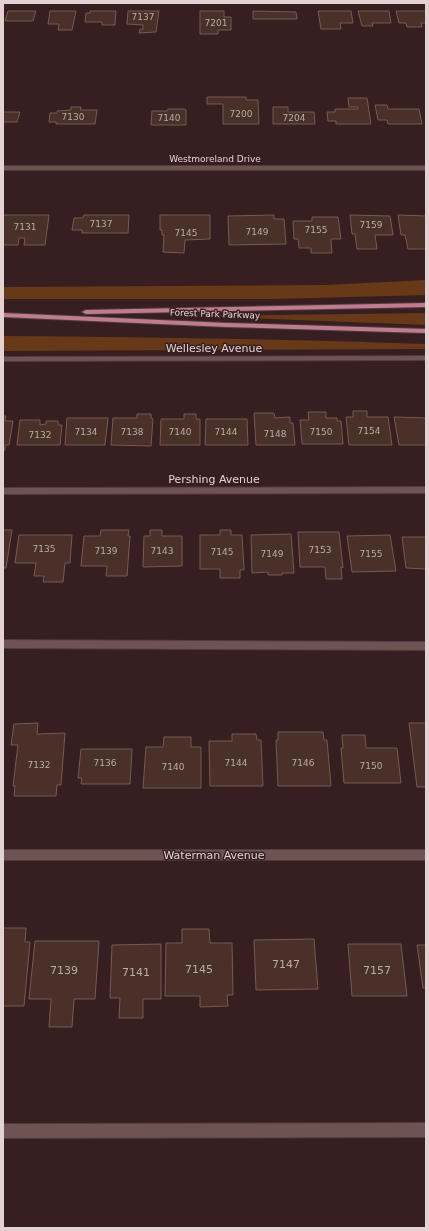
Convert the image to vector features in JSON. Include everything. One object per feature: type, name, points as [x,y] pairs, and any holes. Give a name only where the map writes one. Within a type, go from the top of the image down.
[{"type":"main road","name":"Forest Park Parkway","points":[[3,315],[426,305]]},
{"type":"main road","name":"Forest Park Parkway","points":[[3,315],[227,325],[426,331]]},
{"type":"street","name":"Westmoreland Drive","points":[[3,168],[426,168]]},
{"type":"street","name":"Wellesley Avenue","points":[[3,359],[426,358]]},
{"type":"street","name":"Pershing Avenue","points":[[3,491],[426,490]]},
{"type":"street","points":[[3,644],[426,646]]},
{"type":"street","name":"Waterman Avenue","points":[[3,855],[426,855]]},
{"type":"street","points":[[3,1131],[426,1130]]},
{"type":"shaded area","points":[[426,280],[426,295],[273,299],[3,299],[3,287],[325,285]]},
{"type":"shaded area","points":[[426,313],[426,325],[194,316]]},
{"type":"shaded area","points":[[3,336],[214,338],[373,342],[426,344],[426,349],[3,351]]},
{"type":"building","points":[[8,11],[36,11],[33,21],[5,21]]},
{"type":"building","points":[[50,11],[76,11],[72,30],[58,30],[59,24],[48,24]]},
{"type":"building","points":[[90,11],[116,11],[115,25],[102,25],[102,22],[85,22],[86,13],[90,13]]},
{"type":"building","points":[[128,11],[159,11],[156,32],[139,33],[140,29],[143,29],[143,25],[127,24]]},
{"type":"building","points":[[200,11],[224,11],[224,17],[231,17],[231,30],[218,30],[218,34],[200,34]]},
{"type":"building","points":[[253,11],[296,12],[297,19],[253,19]]},
{"type":"building","points":[[318,11],[351,11],[353,23],[340,23],[341,29],[321,29]]},
{"type":"building","points":[[358,11],[389,11],[391,23],[372,23],[373,26],[362,26]]},
{"type":"building","points":[[396,11],[426,11],[426,23],[421,23],[422,27],[407,27],[406,23],[399,23]]},
{"type":"building","points":[[207,97],[246,97],[246,100],[258,100],[259,124],[223,124],[223,104],[207,104]]},
{"type":"building","points":[[348,98],[367,98],[371,124],[336,124],[336,121],[328,121],[327,112],[335,112],[335,109],[358,109],[358,107],[349,107]]},
{"type":"building","points":[[375,105],[387,105],[388,109],[419,109],[422,124],[388,124],[387,120],[378,120]]},
{"type":"building","points":[[71,107],[81,107],[80,110],[97,110],[95,124],[56,124],[56,122],[49,122],[50,113],[71,110]]},
{"type":"building","points":[[273,107],[288,107],[288,112],[314,112],[315,124],[273,124]]},
{"type":"building","points":[[168,109],[186,110],[186,125],[151,125],[152,111],[167,111]]},
{"type":"building","points":[[3,112],[20,112],[17,122],[3,122]]},
{"type":"building","points":[[3,215],[49,215],[45,245],[24,245],[25,238],[19,238],[18,245],[3,245]]},
{"type":"building","points":[[84,215],[129,215],[128,233],[82,233],[82,230],[72,230],[74,218],[83,218]]},
{"type":"building","points":[[160,215],[210,215],[210,239],[185,240],[184,253],[163,252],[164,235],[162,235],[162,230],[160,230]]},
{"type":"building","points":[[274,215],[274,219],[284,219],[286,244],[229,245],[228,216]]},
{"type":"building","points":[[350,215],[390,216],[393,235],[375,235],[377,249],[357,249],[355,234],[352,234]]},
{"type":"building","points":[[398,215],[426,216],[426,249],[408,249],[405,235],[401,235]]},
{"type":"building","points":[[312,217],[338,217],[341,239],[331,239],[332,253],[311,253],[311,248],[299,248],[298,239],[294,239],[293,221],[312,221]]},
{"type":"building","points":[[353,411],[367,411],[367,417],[388,417],[392,445],[349,445],[346,417],[353,417]]},
{"type":"building","points":[[308,412],[326,412],[326,418],[337,418],[337,421],[341,421],[343,444],[302,444],[300,420],[309,420]]},
{"type":"building","points":[[254,413],[274,413],[275,418],[290,417],[290,423],[293,423],[295,445],[256,445]]},
{"type":"building","points":[[137,414],[151,414],[151,418],[153,419],[151,446],[111,445],[113,418],[137,418]]},
{"type":"building","points":[[184,414],[196,414],[196,419],[200,419],[200,445],[160,445],[161,419],[184,419]]},
{"type":"building","points":[[3,416],[6,416],[5,421],[13,421],[9,445],[5,445],[5,450],[3,450]]},
{"type":"building","points":[[394,417],[426,418],[426,445],[399,445]]},
{"type":"building","points":[[67,418],[108,418],[105,445],[65,445]]},
{"type":"building","points":[[206,419],[247,419],[248,445],[205,445]]},
{"type":"building","points":[[20,420],[40,420],[40,425],[46,424],[46,421],[58,421],[58,425],[62,425],[60,445],[17,445]]},
{"type":"building","points":[[3,530],[12,530],[6,568],[3,568]]},
{"type":"building","points":[[101,530],[129,530],[128,536],[130,536],[127,576],[106,576],[107,566],[81,566],[84,536],[100,536]]},
{"type":"building","points":[[150,530],[162,530],[162,536],[182,536],[182,566],[143,567],[144,536],[150,536]]},
{"type":"building","points":[[220,530],[231,530],[231,535],[242,535],[244,570],[240,570],[240,578],[220,578],[220,569],[200,569],[200,535],[220,535]]},
{"type":"building","points":[[298,532],[339,532],[343,568],[341,567],[342,579],[326,579],[325,567],[300,567]]},
{"type":"building","points":[[291,534],[294,573],[268,575],[268,572],[252,573],[251,535]]},
{"type":"building","points":[[19,535],[72,535],[70,563],[65,563],[63,582],[43,582],[44,576],[34,576],[36,563],[15,563]]},
{"type":"building","points":[[390,535],[396,571],[352,572],[347,536]]},
{"type":"building","points":[[402,537],[426,537],[426,569],[406,568]]},
{"type":"building","points":[[38,723],[37,734],[65,733],[61,785],[57,785],[56,796],[14,796],[15,786],[13,786],[18,745],[11,745],[14,724]]},
{"type":"building","points":[[409,723],[426,723],[426,787],[417,787]]},
{"type":"building","points":[[278,732],[323,732],[324,740],[327,740],[331,786],[278,786],[276,740],[278,740]]},
{"type":"building","points":[[232,734],[256,734],[257,740],[261,740],[263,786],[210,786],[209,741],[232,741]]},
{"type":"building","points":[[342,735],[365,735],[366,748],[397,748],[401,783],[344,783],[341,748],[343,748]]},
{"type":"building","points":[[164,737],[191,737],[191,747],[201,747],[201,788],[143,788],[146,747],[163,747]]},
{"type":"building","points":[[81,749],[132,749],[130,784],[81,784],[82,778],[78,778]]},
{"type":"building","points":[[3,928],[26,928],[25,942],[30,942],[24,1006],[3,1006]]},
{"type":"building","points":[[182,929],[209,929],[210,943],[232,943],[233,995],[227,995],[228,1006],[200,1007],[200,996],[165,996],[166,943],[182,943]]},
{"type":"building","points":[[314,939],[318,989],[256,990],[254,940]]},
{"type":"building","points":[[35,941],[99,941],[95,999],[74,999],[72,1027],[49,1027],[51,999],[29,999]]},
{"type":"building","points":[[161,944],[161,999],[143,999],[143,1018],[119,1018],[120,998],[110,998],[112,945]]},
{"type":"building","points":[[348,944],[401,944],[407,996],[352,996]]},
{"type":"building","points":[[417,945],[426,945],[426,988],[423,988]]}]
